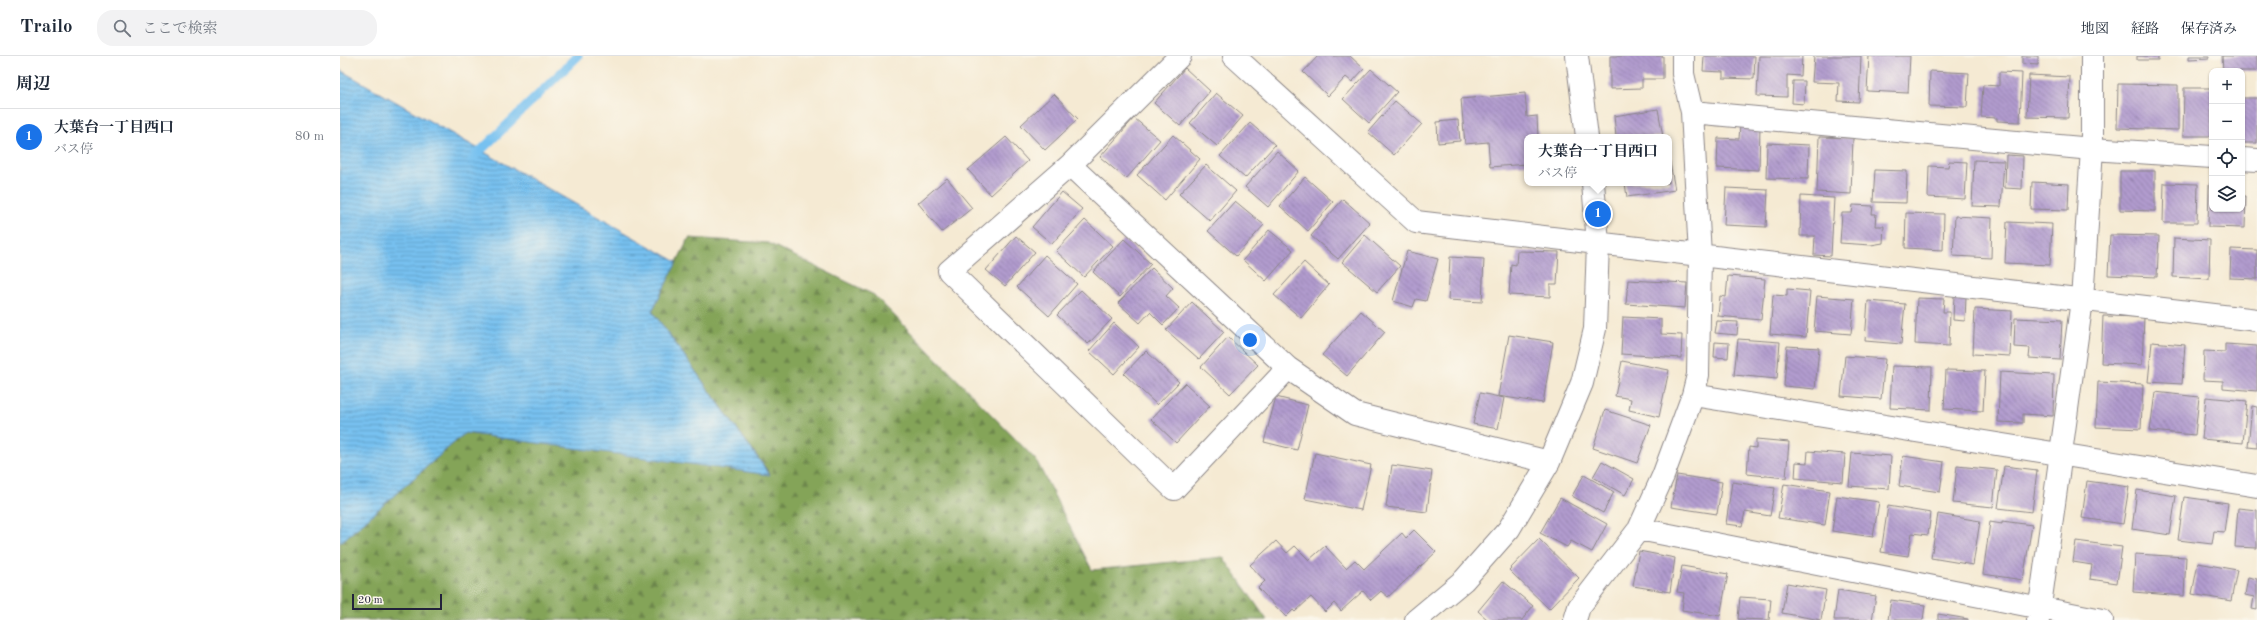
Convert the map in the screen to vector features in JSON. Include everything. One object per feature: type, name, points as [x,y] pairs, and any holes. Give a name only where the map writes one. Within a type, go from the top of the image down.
[{"type":"street","points":[[1180,56],[1070,165],[949,271],[1174,489],[1288,368]]},
{"type":"street","points":[[1234,56],[1416,222],[2257,320]]},
{"type":"street","points":[[1577,56],[1587,134]]},
{"type":"street","points":[[1575,620],[1579,607],[1639,529],[1663,476],[1693,395],[1698,375],[1700,255],[1692,112],[1683,74],[1683,56]]},
{"type":"street","points":[[2038,614],[2082,300],[2092,149],[2092,56]]},
{"type":"street","points":[[1692,112],[2092,149],[2209,157]]},
{"type":"street","points":[[2245,159],[2257,160]]},
{"type":"street","points":[[1070,165],[1288,368],[1355,414],[1549,462]]},
{"type":"street","points":[[1416,620],[1464,580],[1509,529],[1549,462],[1582,383],[1595,329],[1598,243],[1593,186]]},
{"type":"street","points":[[1693,395],[2257,486]]},
{"type":"street","points":[[1639,529],[2038,614],[2102,620]]},
{"type":"green space","points":[[689,238],[768,243],[874,295],[1036,460],[1092,570],[1223,557],[1267,620],[340,620],[340,542],[465,433],[770,474],[652,311]]},
{"type":"water","points":[[340,70],[677,262],[652,311],[770,475],[465,433],[340,543]]},
{"type":"building","points":[[1318,56],[1350,56],[1364,69],[1352,82],[1346,77],[1328,96],[1303,72]]},
{"type":"building","points":[[1610,56],[1663,56],[1663,79],[1642,79],[1642,88],[1610,89]]},
{"type":"building","points":[[1704,56],[1755,56],[1754,79],[1723,78],[1723,72],[1703,71]]},
{"type":"building","points":[[1759,56],[1802,56],[1801,76],[1787,75],[1787,97],[1757,96]]},
{"type":"building","points":[[1814,56],[1861,56],[1859,102],[1838,101],[1839,83],[1812,82]]},
{"type":"building","points":[[1869,56],[1910,56],[1908,93],[1867,91]]},
{"type":"building","points":[[2022,56],[2038,56],[2038,65],[2022,64]]},
{"type":"building","points":[[2137,56],[2158,56],[2158,60],[2137,60]]},
{"type":"building","points":[[2189,56],[2209,56],[2209,58],[2189,59]]},
{"type":"building","points":[[2222,56],[2257,56],[2257,71],[2245,71],[2245,68],[2223,68]]},
{"type":"building","points":[[1185,68],[1210,91],[1180,126],[1154,103]]},
{"type":"building","points":[[1371,69],[1397,92],[1369,123],[1343,99]]},
{"type":"building","points":[[1930,71],[1969,73],[1967,107],[1929,106]]},
{"type":"building","points":[[1999,72],[2022,73],[2020,122],[1997,121],[1997,118],[1981,117],[1983,85],[1999,86]]},
{"type":"building","points":[[2029,75],[2070,77],[2068,118],[2027,117]]},
{"type":"building","points":[[1793,81],[1805,81],[1804,104],[1792,103]]},
{"type":"building","points":[[2118,84],[2178,85],[2178,130],[2117,128]]},
{"type":"building","points":[[2184,88],[2209,88],[2209,136],[2183,136]]},
{"type":"building","points":[[1216,93],[1243,116],[1217,146],[1190,123]]},
{"type":"building","points":[[1525,93],[1527,117],[1537,116],[1538,134],[1524,134],[1524,164],[1490,167],[1488,142],[1465,144],[1461,99]]},
{"type":"building","points":[[1054,94],[1078,119],[1045,150],[1021,125]]},
{"type":"building","points":[[2245,98],[2257,98],[2257,143],[2245,143]]},
{"type":"building","points":[[1395,101],[1422,124],[1394,155],[1368,132]]},
{"type":"building","points":[[1658,109],[1662,134],[1616,134],[1614,116]]},
{"type":"building","points":[[1134,118],[1160,140],[1126,179],[1100,157]]},
{"type":"building","points":[[1458,120],[1460,141],[1438,143],[1437,122]]},
{"type":"building","points":[[1250,123],[1275,145],[1245,178],[1220,156]]},
{"type":"building","points":[[1740,125],[1760,126],[1759,170],[1717,168],[1718,138],[1739,139]]},
{"type":"building","points":[[1173,135],[1200,159],[1165,200],[1137,175]]},
{"type":"building","points":[[1006,137],[1028,161],[991,195],[968,170]]},
{"type":"building","points":[[1819,137],[1853,138],[1851,194],[1817,192]]},
{"type":"building","points":[[1767,143],[1809,145],[1808,179],[1766,178]]},
{"type":"building","points":[[1277,151],[1299,171],[1268,207],[1245,187]]},
{"type":"building","points":[[2006,155],[2023,156],[2022,189],[2005,188]]},
{"type":"building","points":[[1974,160],[2004,161],[2001,207],[1972,206]]},
{"type":"building","points":[[1949,161],[1967,162],[1965,199],[1928,197],[1929,166],[1948,167]]},
{"type":"building","points":[[1206,165],[1236,191],[1210,221],[1179,194]]},
{"type":"building","points":[[1875,170],[1907,171],[1906,203],[1873,202]]},
{"type":"building","points":[[2120,171],[2155,171],[2155,211],[2120,210]]},
{"type":"building","points":[[1672,174],[1675,190],[1627,197],[1625,186],[1672,186]]},
{"type":"building","points":[[1305,177],[1333,202],[1308,231],[1280,206]]},
{"type":"building","points":[[947,178],[972,208],[942,232],[918,203]]},
{"type":"building","points":[[2032,182],[2069,184],[2068,210],[2031,209]]},
{"type":"building","points":[[2164,183],[2198,184],[2197,223],[2163,223]]},
{"type":"building","points":[[2209,184],[2209,212],[2245,212],[2246,196],[2245,228],[2208,227]]},
{"type":"building","points":[[1726,188],[1768,190],[1766,227],[1724,225]]},
{"type":"building","points":[[1062,192],[1082,209],[1052,244],[1032,227]]},
{"type":"building","points":[[1801,196],[1834,198],[1831,256],[1814,255],[1815,236],[1800,236]]},
{"type":"building","points":[[1343,199],[1370,223],[1338,259],[1311,236]]},
{"type":"building","points":[[1235,201],[1264,225],[1236,256],[1208,231]]},
{"type":"building","points":[[1853,205],[1873,206],[1872,214],[1876,214],[1875,226],[1884,226],[1883,243],[1871,245],[1840,243],[1842,213],[1852,213]]},
{"type":"building","points":[[1906,213],[1944,214],[1943,250],[1905,248]]},
{"type":"building","points":[[1955,216],[1992,218],[1991,258],[1953,256]]},
{"type":"building","points":[[1085,220],[1113,246],[1084,277],[1056,251]]},
{"type":"building","points":[[2007,222],[2052,224],[2050,265],[2005,263]]},
{"type":"building","points":[[1269,230],[1293,250],[1266,281],[1243,260]]},
{"type":"building","points":[[1365,235],[1400,266],[1377,292],[1342,262]]},
{"type":"building","points":[[2110,235],[2159,236],[2157,277],[2108,275]]},
{"type":"building","points":[[1016,236],[1035,252],[1005,286],[986,270]]},
{"type":"building","points":[[2174,238],[2210,240],[2209,279],[2173,277]]},
{"type":"building","points":[[1124,239],[1151,264],[1120,297],[1093,272]]},
{"type":"building","points":[[2231,249],[2257,250],[2257,279],[2230,278]]},
{"type":"building","points":[[1407,251],[1438,259],[1426,301],[1416,299],[1413,307],[1393,301]]},
{"type":"building","points":[[1517,251],[1559,252],[1557,284],[1550,284],[1550,297],[1509,295],[1511,264],[1516,265]]},
{"type":"building","points":[[1045,255],[1077,284],[1049,316],[1017,287]]},
{"type":"building","points":[[1450,257],[1484,259],[1482,302],[1448,300]]},
{"type":"building","points":[[1304,262],[1329,285],[1301,318],[1274,295]]},
{"type":"building","points":[[1152,268],[1173,288],[1166,296],[1179,308],[1163,325],[1150,312],[1140,323],[1118,303]]},
{"type":"building","points":[[1728,276],[1765,279],[1761,320],[1718,316],[1720,296],[1726,297]]},
{"type":"building","points":[[1628,280],[1687,283],[1685,308],[1626,304]]},
{"type":"building","points":[[1787,289],[1810,291],[1806,337],[1770,334],[1773,295],[1787,296]]},
{"type":"building","points":[[1081,290],[1112,319],[1088,344],[1057,315]]},
{"type":"building","points":[[1817,296],[1854,299],[1851,334],[1814,331]]},
{"type":"building","points":[[1954,296],[1966,296],[1965,321],[1953,320]]},
{"type":"building","points":[[1917,298],[1944,299],[1943,312],[1950,312],[1949,346],[1915,344]]},
{"type":"building","points":[[1868,301],[1905,304],[1901,344],[1865,341]]},
{"type":"building","points":[[1192,302],[1224,332],[1199,359],[1166,330]]},
{"type":"building","points":[[1975,309],[2012,311],[2010,356],[1973,354]]},
{"type":"building","points":[[1361,311],[1385,332],[1347,376],[1322,355]]},
{"type":"building","points":[[2103,316],[2144,317],[2142,365],[2101,363]]},
{"type":"building","points":[[1623,317],[1661,319],[1661,334],[1682,335],[1681,358],[1621,354]]},
{"type":"building","points":[[2015,318],[2062,320],[2060,360],[2029,358],[2030,348],[2014,347]]},
{"type":"building","points":[[1717,321],[1738,322],[1737,335],[1715,333]]},
{"type":"building","points":[[1114,323],[1139,347],[1114,374],[1089,351]]},
{"type":"building","points":[[1509,335],[1553,342],[1543,403],[1498,396]]},
{"type":"building","points":[[1228,337],[1258,365],[1230,394],[1201,367]]},
{"type":"building","points":[[1738,339],[1780,342],[1777,379],[1734,375]]},
{"type":"building","points":[[1715,342],[1729,343],[1728,358],[1714,357]]},
{"type":"building","points":[[2152,342],[2185,345],[2182,384],[2148,382]]},
{"type":"building","points":[[2225,344],[2257,346],[2257,391],[2223,388],[2223,381],[2203,380],[2204,351],[2225,352]]},
{"type":"building","points":[[1787,346],[1819,348],[1815,389],[1784,386]]},
{"type":"building","points":[[1146,351],[1179,382],[1157,405],[1124,374]]},
{"type":"building","points":[[1845,356],[1885,359],[1881,399],[1841,396]]},
{"type":"building","points":[[1622,361],[1669,370],[1659,417],[1629,410],[1631,399],[1615,396]]},
{"type":"building","points":[[1892,366],[1932,367],[1931,410],[1890,408]]},
{"type":"building","points":[[1946,370],[1985,371],[1983,411],[1944,409]]},
{"type":"building","points":[[2000,372],[2054,375],[2053,416],[2023,414],[2023,423],[1998,422]]},
{"type":"building","points":[[2098,382],[2143,384],[2141,429],[2096,427]]},
{"type":"building","points":[[1185,383],[1210,406],[1176,443],[1151,419]]},
{"type":"building","points":[[2155,392],[2199,397],[2195,435],[2150,431]]},
{"type":"building","points":[[1480,393],[1504,398],[1498,429],[1473,424]]},
{"type":"building","points":[[1276,397],[1308,405],[1297,450],[1264,442]]},
{"type":"building","points":[[2206,397],[2247,401],[2243,443],[2202,439]]},
{"type":"building","points":[[2252,406],[2257,407],[2257,448],[2248,447]]},
{"type":"building","points":[[1605,410],[1651,425],[1637,463],[1593,448]]},
{"type":"building","points":[[1756,439],[1789,442],[1786,478],[1747,474],[1749,447],[1756,448]]},
{"type":"building","points":[[1808,451],[1845,454],[1843,482],[1795,478],[1796,462],[1807,463]]},
{"type":"building","points":[[1315,453],[1371,465],[1361,510],[1305,499]]},
{"type":"building","points":[[1852,453],[1891,456],[1889,489],[1849,486]]},
{"type":"building","points":[[1903,456],[1944,462],[1940,492],[1899,486]]},
{"type":"building","points":[[1602,461],[1634,479],[1625,495],[1593,477]]},
{"type":"building","points":[[1392,465],[1432,471],[1427,512],[1386,507]]},
{"type":"building","points":[[1957,466],[1997,470],[1993,507],[1953,503]]},
{"type":"building","points":[[2004,466],[2037,470],[2032,512],[1998,508]]},
{"type":"building","points":[[1584,475],[1614,492],[1603,513],[1572,496]]},
{"type":"building","points":[[1677,475],[1722,482],[1717,514],[1671,507]]},
{"type":"building","points":[[2087,481],[2129,487],[2123,524],[2082,518]]},
{"type":"building","points":[[1732,482],[1775,488],[1770,516],[1745,512],[1742,526],[1726,524]]},
{"type":"building","points":[[1784,484],[1830,491],[1825,525],[1778,518]]},
{"type":"building","points":[[2137,490],[2176,496],[2170,535],[2132,529]]},
{"type":"building","points":[[1837,496],[1879,502],[1873,537],[1832,531]]},
{"type":"building","points":[[2184,497],[2228,503],[2224,532],[2214,531],[2212,544],[2178,540]]},
{"type":"building","points":[[1560,498],[1607,524],[1592,552],[1571,541],[1567,547],[1540,533]]},
{"type":"building","points":[[1888,506],[1931,513],[1928,535],[1912,533],[1908,556],[1881,552]]},
{"type":"building","points":[[2238,508],[2257,510],[2257,548],[2235,547]]},
{"type":"building","points":[[1938,514],[1980,521],[1973,565],[1931,558]]},
{"type":"building","points":[[2002,521],[2032,525],[2023,580],[1983,574],[1990,522],[2002,524]]},
{"type":"building","points":[[1414,530],[1436,552],[1388,597],[1381,591],[1371,600],[1363,591],[1341,611],[1334,603],[1325,612],[1311,597],[1295,612],[1293,610],[1286,617],[1258,588],[1265,581],[1250,565],[1276,541],[1287,553],[1295,546],[1309,560],[1325,546],[1346,568],[1355,560],[1364,569],[1402,533],[1406,538]]},
{"type":"building","points":[[1539,539],[1579,578],[1549,609],[1509,570]]},
{"type":"building","points":[[2076,541],[2122,547],[2117,583],[2090,579],[2092,565],[2073,562]]},
{"type":"building","points":[[1639,551],[1675,558],[1670,592],[1633,586]]},
{"type":"building","points":[[2135,554],[2186,557],[2184,596],[2133,592]]},
{"type":"building","points":[[2198,563],[2237,570],[2231,601],[2192,594]]},
{"type":"building","points":[[1682,566],[1728,574],[1720,616],[1682,610],[1684,593],[1677,592]]},
{"type":"building","points":[[2248,577],[2257,579],[2257,610],[2252,609],[2254,597],[2245,595]]},
{"type":"building","points":[[1503,581],[1533,606],[1522,620],[1488,620],[1478,611]]},
{"type":"building","points":[[1787,583],[1826,590],[1821,620],[1782,613]]},
{"type":"building","points":[[1838,590],[1876,596],[1872,620],[1834,620]]},
{"type":"building","points":[[1740,597],[1771,599],[1769,620],[1738,619]]},
{"type":"building","points":[[1891,600],[1925,605],[1923,620],[1888,620]]},
{"type":"building","points":[[1938,614],[1968,619],[1968,620],[1938,620]]},
{"type":"waterway","points":[[472,159],[578,56]]},
{"type":"place","name":"大葉台一丁目西口","points":[[1598,214]]}]
